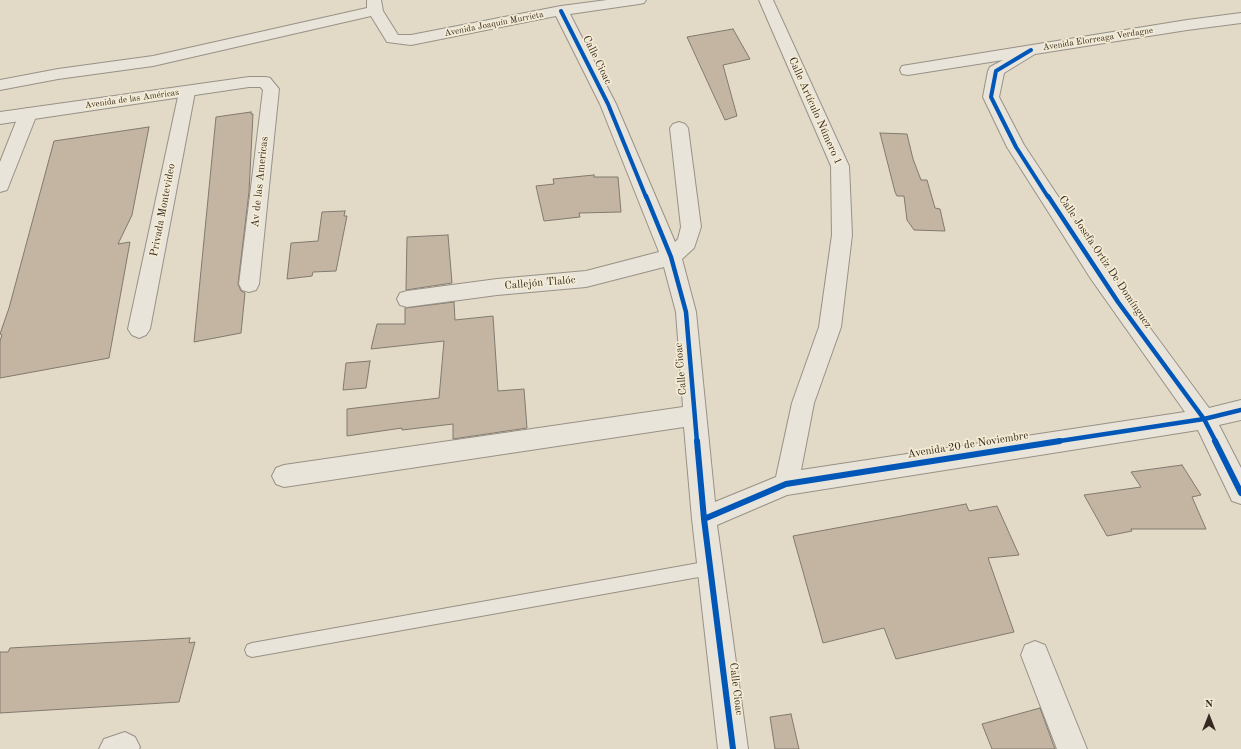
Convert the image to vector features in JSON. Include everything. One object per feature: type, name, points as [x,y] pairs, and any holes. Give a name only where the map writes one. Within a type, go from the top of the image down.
[{"type":"street","name":"Avenida Joaquín Murrieta","points":[[375,6],[393,39],[411,40],[561,11],[639,0]]},
{"type":"street","name":"Calle Artículo Número 1","points":[[766,0],[840,166],[842,235],[830,327],[803,403],[786,484]]},
{"type":"street","points":[[0,85],[58,74],[153,61],[375,6]]},
{"type":"street","name":"Calle Cioac","points":[[561,11],[608,104],[671,257],[686,312],[704,519],[733,749]]},
{"type":"street","name":"Avenida Elorreaga Verdagne","points":[[908,70],[1187,25],[1241,18]]},
{"type":"street","name":"Calle Josefa Ortiz De Domínguez","points":[[1031,50],[996,71],[991,97],[1016,146],[1098,273],[1204,419],[1241,493]]},
{"type":"street","name":"Avenida de las Américas","points":[[0,118],[249,82],[264,82]]},
{"type":"street","name":"Av de las Americas","points":[[249,284],[271,89],[264,82]]},
{"type":"street","name":"Privada Montevideo","points":[[139,329],[187,92]]},
{"type":"street","points":[[0,185],[28,114]]},
{"type":"street","points":[[671,257],[688,243],[691,227],[679,128]]},
{"type":"street","name":"Callejón Tlalóc","points":[[407,299],[497,287],[586,279],[671,257]]},
{"type":"street","name":"Avenida 20 de Noviembre","points":[[704,519],[786,484],[1204,419],[1241,410]]},
{"type":"street","points":[[284,476],[695,415]]},
{"type":"street","points":[[1035,655],[1072,749]]},
{"type":"lane","points":[[252,650],[710,568]]},
{"type":"building","points":[[733,29],[750,59],[723,65],[737,116],[725,120],[687,37]]},
{"type":"building","points":[[251,112],[251,114],[253,114],[249,192],[238,284],[241,291],[245,293],[241,333],[194,342],[216,117]]},
{"type":"building","points":[[149,127],[132,215],[118,244],[130,242],[109,358],[0,378],[0,341],[2,335],[0,334],[9,308],[54,141]]},
{"type":"building","points":[[880,133],[907,134],[913,159],[921,180],[927,180],[935,208],[940,209],[945,231],[914,230],[907,220],[904,196],[897,196],[895,192]]},
{"type":"building","points":[[594,175],[594,177],[618,177],[621,212],[579,213],[580,217],[544,221],[536,186],[554,184],[553,179]]},
{"type":"building","points":[[345,211],[344,216],[347,216],[336,271],[313,272],[312,276],[287,279],[291,243],[318,241],[322,212]]},
{"type":"building","points":[[448,235],[452,283],[406,290],[407,237]]},
{"type":"building","points":[[454,302],[455,320],[493,316],[498,391],[524,389],[527,428],[453,439],[453,424],[402,430],[402,428],[347,436],[347,409],[439,398],[444,341],[371,349],[377,324],[405,324],[405,308]]},
{"type":"building","points":[[370,361],[366,388],[343,390],[346,363]]},
{"type":"building","points":[[1182,465],[1201,495],[1192,497],[1206,529],[1131,529],[1132,531],[1107,536],[1084,495],[1141,487],[1131,472]]},
{"type":"building","points":[[966,504],[969,511],[997,506],[1019,555],[988,558],[1014,632],[896,659],[884,628],[823,643],[793,536]]},
{"type":"building","points":[[190,638],[189,643],[195,642],[179,702],[0,713],[0,652],[8,652],[10,648]]},
{"type":"building","points":[[1040,708],[1055,749],[992,749],[982,724]]},
{"type":"building","points":[[791,714],[799,749],[775,749],[770,717]]},
{"type":"cycle path","points":[[561,11],[608,104],[671,257],[686,312],[704,519],[733,749]]},
{"type":"cycle path","points":[[1031,50],[996,71],[991,97],[1016,147],[1098,273],[1204,419],[1241,493]]},
{"type":"cycle path","points":[[704,519],[786,484],[1204,419],[1241,410]]}]
